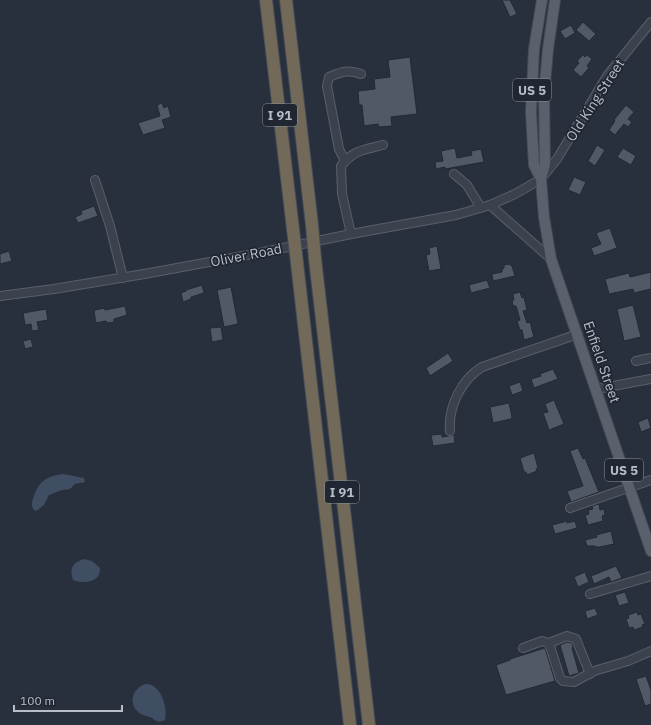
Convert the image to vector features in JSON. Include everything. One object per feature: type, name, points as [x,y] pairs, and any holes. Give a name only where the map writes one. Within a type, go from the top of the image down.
[{"type":"highway","name":"I 91","points":[[266,0],[350,725]]},
{"type":"highway","name":"I 91","points":[[286,0],[369,725]]},
{"type":"main road","name":"US 5","points":[[542,0],[534,49],[531,120],[534,166],[542,179]]},
{"type":"main road","name":"US 5","points":[[542,179],[545,164],[544,94],[548,49],[555,0]]},
{"type":"main road","points":[[532,93],[544,94]]},
{"type":"main road","name":"Enfield Street","points":[[542,179],[544,217],[551,259],[578,334],[651,551]]},
{"type":"street","name":"Old King Street","points":[[542,179],[557,159],[607,76],[651,22]]},
{"type":"street","points":[[345,161],[339,149],[327,86],[329,77],[342,72],[350,70],[361,74]]},
{"type":"street","points":[[351,234],[342,194],[341,166],[351,155],[362,150],[383,145]]},
{"type":"street","points":[[454,174],[466,185],[481,208]]},
{"type":"street","name":"Oliver Road","points":[[0,296],[123,278],[456,215],[490,205],[515,194],[542,179]]},
{"type":"street","points":[[95,180],[110,226],[123,278]]},
{"type":"street","points":[[490,205],[551,259]]},
{"type":"street","points":[[450,431],[449,420],[452,406],[462,387],[473,372],[482,367],[578,334]]},
{"type":"street","points":[[636,360],[651,358]]},
{"type":"street","points":[[597,390],[651,379]]},
{"type":"street","points":[[570,508],[651,480]]},
{"type":"street","points":[[590,594],[651,576]]},
{"type":"street","points":[[523,648],[542,641],[549,643],[567,636],[576,639],[590,674]]},
{"type":"street","points":[[549,643],[560,678],[563,681],[574,682],[604,668],[633,659],[651,651]]},
{"type":"water","points":[[63,474],[84,478],[85,482],[75,484],[70,489],[62,490],[49,495],[44,505],[36,511],[33,509],[33,499],[41,483],[52,476]]},
{"type":"water","points":[[84,559],[92,561],[100,568],[98,577],[86,582],[73,580],[71,572],[73,566],[77,562]]},
{"type":"water","points":[[145,684],[151,685],[155,688],[162,697],[166,715],[165,720],[159,722],[142,715],[134,707],[134,694],[140,686]]},
{"type":"building","points":[[502,0],[510,0],[517,14],[510,17]]},
{"type":"building","points":[[583,22],[596,34],[589,41],[576,30]]},
{"type":"building","points":[[571,25],[575,33],[565,39],[560,31]]},
{"type":"building","points":[[583,55],[585,57],[587,55],[592,59],[587,66],[589,68],[581,77],[573,70],[579,63],[577,61]]},
{"type":"building","points":[[410,57],[417,114],[391,117],[392,126],[379,127],[378,124],[364,126],[362,105],[359,105],[358,91],[375,89],[374,79],[390,77],[388,60]]},
{"type":"building","points":[[162,103],[164,108],[168,106],[171,117],[162,120],[165,128],[143,135],[138,123],[160,116],[157,105]]},
{"type":"building","points":[[626,105],[634,112],[628,119],[632,122],[628,127],[624,124],[615,135],[609,130],[615,121],[614,120]]},
{"type":"building","points":[[597,145],[605,150],[595,166],[588,161]]},
{"type":"building","points":[[455,148],[457,158],[472,155],[471,151],[481,149],[484,162],[445,169],[445,167],[436,169],[435,162],[443,161],[441,151]]},
{"type":"building","points":[[623,148],[636,156],[631,165],[617,157]]},
{"type":"building","points":[[574,177],[586,182],[580,195],[568,190]]},
{"type":"building","points":[[94,206],[98,216],[78,223],[75,217],[82,214],[81,211]]},
{"type":"building","points":[[610,228],[617,248],[594,256],[591,248],[601,244],[596,233]]},
{"type":"building","points":[[437,246],[441,269],[429,271],[426,255],[430,254],[429,248]]},
{"type":"building","points":[[9,251],[12,261],[0,264],[0,254]]},
{"type":"building","points":[[510,264],[515,276],[493,281],[492,274],[502,272],[504,265]]},
{"type":"building","points":[[651,272],[651,289],[634,293],[633,289],[609,294],[605,279],[629,273],[630,277]]},
{"type":"building","points":[[487,280],[490,288],[471,293],[469,285]]},
{"type":"building","points":[[202,285],[204,293],[191,297],[191,299],[183,302],[181,293]]},
{"type":"building","points":[[231,287],[238,324],[224,327],[217,290]]},
{"type":"building","points":[[520,292],[522,298],[524,297],[527,310],[523,311],[527,323],[530,322],[534,337],[524,340],[522,330],[520,330],[517,321],[520,320],[516,306],[513,306],[512,300],[514,300],[513,294]]},
{"type":"building","points":[[633,305],[641,337],[624,341],[617,309]]},
{"type":"building","points":[[125,306],[127,315],[114,319],[114,322],[107,323],[106,321],[96,323],[95,310],[105,308],[105,310]]},
{"type":"building","points":[[46,309],[48,320],[37,322],[39,330],[32,331],[31,324],[25,325],[23,313]]},
{"type":"building","points":[[221,327],[223,340],[212,342],[210,328]]},
{"type":"building","points":[[31,339],[33,347],[25,349],[23,341]]},
{"type":"building","points":[[448,353],[453,361],[430,376],[426,368]]},
{"type":"building","points":[[553,369],[558,379],[534,388],[531,379],[541,376],[540,374]]},
{"type":"building","points":[[520,382],[523,391],[512,395],[509,386]]},
{"type":"building","points":[[554,400],[564,424],[549,430],[543,413],[548,412],[545,404]]},
{"type":"building","points":[[509,403],[512,417],[511,419],[493,423],[490,407]]},
{"type":"building","points":[[648,418],[651,428],[641,432],[638,422]]},
{"type":"building","points":[[442,434],[442,437],[454,435],[455,443],[433,446],[431,435]]},
{"type":"building","points":[[578,448],[583,459],[585,458],[599,492],[571,502],[567,491],[583,486],[570,451]]},
{"type":"building","points":[[534,453],[538,468],[536,469],[537,471],[527,475],[526,472],[524,472],[520,458]]},
{"type":"building","points":[[599,504],[600,510],[604,509],[605,515],[602,516],[603,521],[588,525],[585,515],[589,514],[588,510],[593,509],[592,506]]},
{"type":"building","points":[[567,521],[567,523],[575,521],[577,528],[555,534],[552,525]]},
{"type":"building","points":[[611,531],[614,544],[600,547],[587,546],[585,540]]},
{"type":"building","points":[[616,566],[622,578],[611,582],[609,577],[594,584],[591,576]]},
{"type":"building","points":[[585,572],[589,582],[578,587],[574,577]]},
{"type":"building","points":[[625,592],[629,603],[619,606],[615,595]]},
{"type":"building","points":[[595,608],[598,615],[587,619],[585,611]]},
{"type":"building","points":[[637,612],[638,615],[641,614],[645,624],[642,625],[643,627],[634,630],[633,627],[629,628],[626,619],[629,618],[628,615]]},
{"type":"building","points":[[567,642],[572,643],[579,673],[569,676],[560,645]]},
{"type":"building","points":[[545,648],[555,681],[506,695],[496,665]]},
{"type":"building","points":[[646,676],[651,690],[651,704],[645,706],[636,679]]}]
